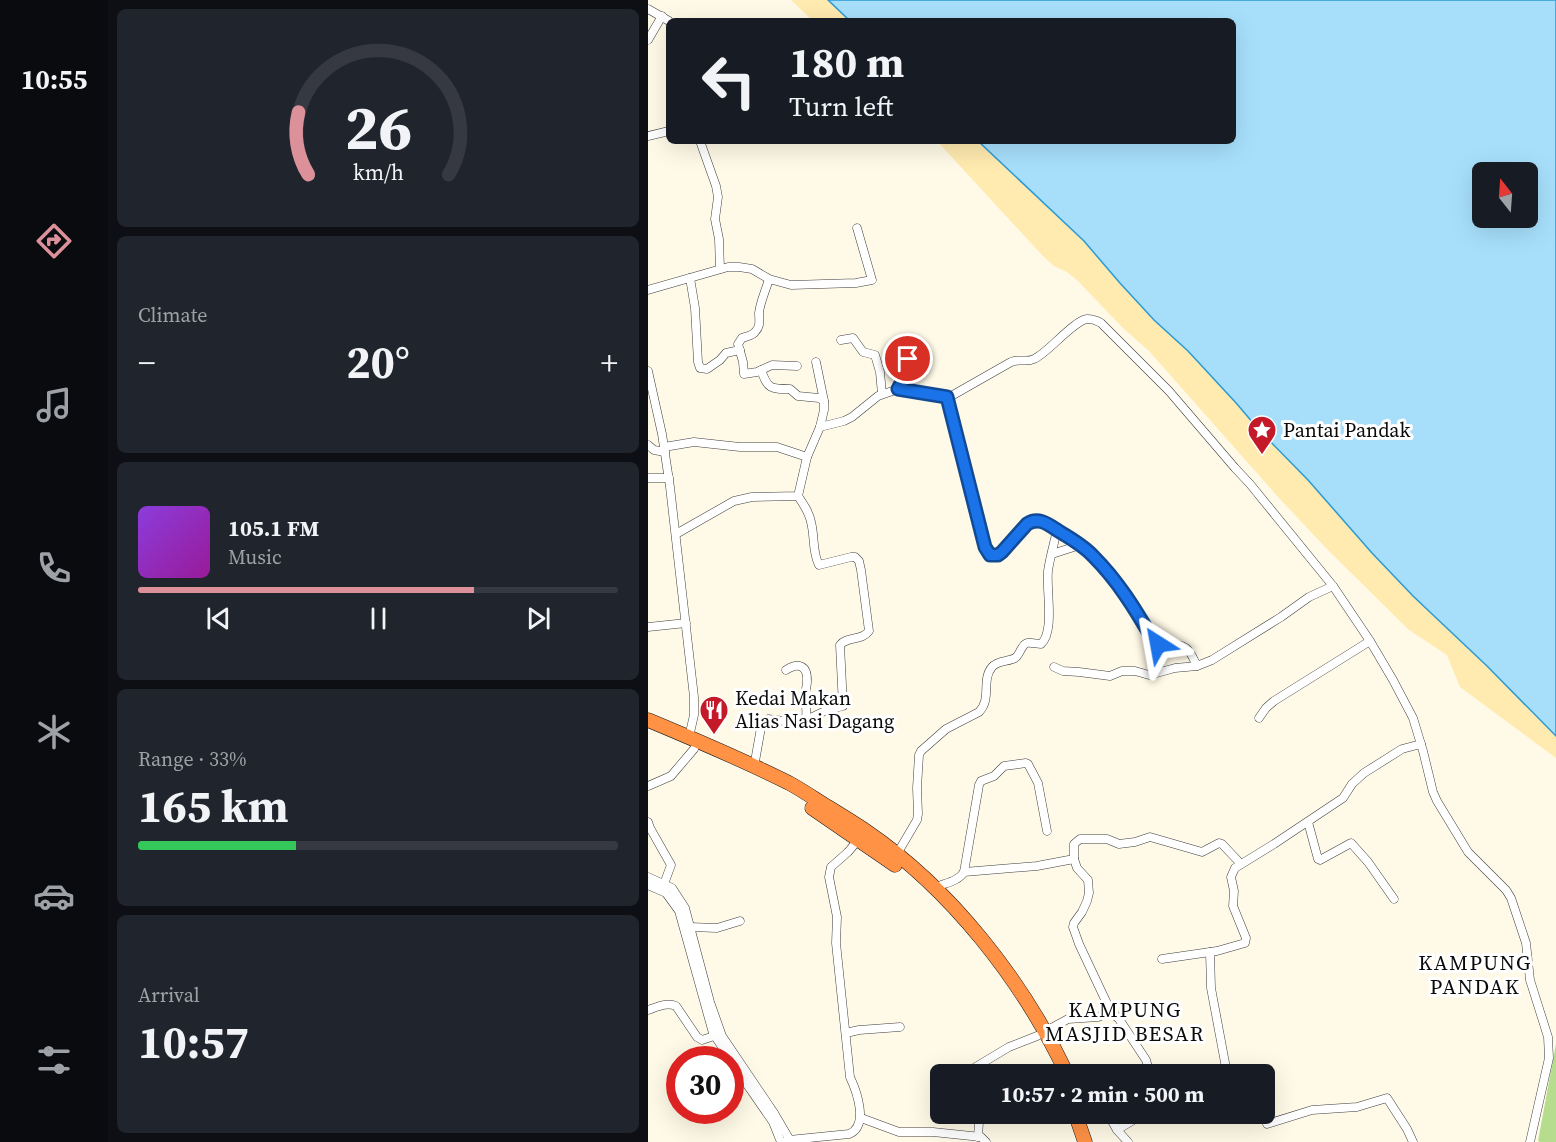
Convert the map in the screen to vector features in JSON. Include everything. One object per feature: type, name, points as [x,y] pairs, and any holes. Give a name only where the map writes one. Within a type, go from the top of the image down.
[{"type":"highway","points":[[648,720],[791,794],[891,861],[935,901],[976,946],[1060,1064]]},
{"type":"highway","points":[[648,730],[692,743],[754,766],[790,784],[867,831],[897,855],[934,888],[981,937],[1003,965],[1040,1034],[1052,1064]]},
{"type":"highway","points":[[1078,1124],[1085,1142]]},
{"type":"highway","points":[[1087,1124],[1093,1142]]},
{"type":"street","points":[[648,9],[666,19],[648,40]]},
{"type":"street","points":[[648,136],[666,131]]},
{"type":"street","points":[[701,144],[718,197],[715,219],[720,269]]},
{"type":"street","points":[[648,290],[728,267],[752,269],[769,279],[791,285],[856,283],[872,280],[857,228]]},
{"type":"street","points":[[690,278],[700,368],[707,369],[726,353],[740,350]]},
{"type":"street","points":[[769,279],[760,305],[757,331],[740,339],[738,344],[744,374],[772,365],[797,366]]},
{"type":"street","points":[[820,427],[844,421],[882,394],[898,389],[947,397],[953,395],[1011,362],[1036,358],[1083,320],[1095,320],[1101,323],[1169,391],[1250,484],[1333,586],[1370,641],[1408,708],[1421,744],[1432,792],[1468,852],[1506,890],[1514,904],[1526,944],[1530,980],[1548,1037],[1550,1054],[1530,1142]]},
{"type":"street","points":[[841,340],[853,338],[863,352],[875,355],[880,372],[882,394]]},
{"type":"street","points":[[898,389],[909,367],[903,346]]},
{"type":"street","points":[[754,766],[762,722],[768,719],[806,720],[827,710],[843,706],[840,645],[845,641],[866,635],[869,631],[859,561],[851,557],[819,565],[814,551],[811,520],[798,496],[807,457],[820,427],[824,410],[816,362]]},
{"type":"street","points":[[761,370],[769,387],[790,389],[798,396],[819,398],[824,401]]},
{"type":"street","points":[[648,371],[669,478],[695,708],[692,743],[671,776],[648,786]]},
{"type":"street","points":[[947,397],[985,547],[990,555],[998,555],[1002,552],[1032,520],[1041,520],[1095,557],[1118,584],[1155,643],[1183,646],[1197,666]]},
{"type":"street","points":[[648,445],[654,450],[664,446],[694,442],[740,447],[777,447],[807,457]]},
{"type":"street","points":[[648,478],[669,478]]},
{"type":"street","points":[[676,534],[734,501],[752,497],[798,496]]},
{"type":"street","points":[[897,855],[917,820],[917,788],[921,751],[943,731],[983,708],[987,697],[986,684],[993,667],[1018,656],[1026,643],[1041,644],[1046,640],[1049,626],[1048,578],[1057,530]]},
{"type":"street","points":[[1052,554],[1080,546]]},
{"type":"street","points":[[1054,667],[1063,671],[1110,676],[1122,671],[1153,675],[1175,668],[1197,666],[1218,657],[1309,597],[1333,586]]},
{"type":"street","points":[[648,627],[686,623]]},
{"type":"street","points":[[1259,718],[1274,701],[1370,641]]},
{"type":"street","points":[[786,670],[800,665],[807,676],[806,720]]},
{"type":"street","points":[[1162,959],[1210,952],[1246,941],[1233,906],[1234,891],[1231,878],[1236,868],[1345,796],[1352,784],[1364,772],[1402,749],[1421,744]]},
{"type":"street","points":[[934,888],[959,878],[964,872],[979,784],[994,776],[1004,766],[1028,764],[1038,783],[1047,831]]},
{"type":"street","points":[[648,822],[671,865],[664,884]]},
{"type":"street","points":[[1308,822],[1318,859],[1351,843],[1368,862],[1394,899]]},
{"type":"street","points":[[1147,1064],[1119,1018],[1111,1012],[1073,927],[1089,893],[1088,880],[1077,868],[1074,859],[1074,844],[1080,839],[1107,839],[1119,844],[1150,837],[1202,852],[1219,843],[1241,864]]},
{"type":"street","points":[[786,1141],[849,1134],[857,1129],[861,1118],[856,1089],[850,1077],[836,943],[837,917],[829,871],[859,839]]},
{"type":"street","points":[[964,872],[1037,866],[1074,859]]},
{"type":"street","points":[[648,877],[672,888],[685,908],[704,981],[722,1036],[774,1113],[786,1141]]},
{"type":"street","points":[[648,885],[666,893],[679,911],[714,1036],[721,1046]]},
{"type":"street","points":[[690,927],[717,928],[740,921]]},
{"type":"street","points":[[1210,952],[1211,988],[1225,1064]]},
{"type":"street","points":[[648,1010],[672,1004],[676,1006],[697,1037],[702,1040],[714,1036]]},
{"type":"street","points":[[981,1064],[1009,1047],[1068,1019],[1098,1017],[1111,1012]]},
{"type":"street","points":[[845,1021],[859,1030]]},
{"type":"street","points":[[846,1033],[900,1027]]},
{"type":"street","points":[[744,1080],[786,1141]]},
{"type":"street","points":[[1275,1122],[1312,1110],[1357,1107],[1387,1098],[1413,1142]]},
{"type":"street","points":[[861,1118],[899,1132],[933,1132],[978,1137],[986,1142]]},
{"type":"street","points":[[978,1137],[979,1124]]},
{"type":"street","points":[[1114,1124],[1127,1142]]},
{"type":"street","points":[[1117,1130],[1127,1124]]},
{"type":"green space","points":[[1556,1044],[1556,1142],[1540,1142],[1538,1141]]},
{"type":"sand","points":[[791,0],[828,0],[847,18],[810,18]]},
{"type":"sand","name":"Pantai Pandak","points":[[940,144],[981,144],[1084,241],[1154,320],[1188,351],[1413,596],[1556,736],[1556,758],[1460,687],[1447,655],[1409,630],[1279,498],[1149,351],[1122,327],[1078,281],[1043,256]]},
{"type":"water","points":[[828,0],[1556,0],[1556,736],[1413,596],[1188,351],[1154,320],[1084,241],[981,144],[1236,144],[1236,18],[847,18]]},
{"type":"place","name":"Pantai Pandak","points":[[1262,456]]},
{"type":"place","name":"Kedai Makan Alias Nasi Dagang","points":[[714,736]]},
{"type":"district","name":"KAMPUNG PANDAK","points":[[1475,974]]},
{"type":"district","name":"KAMPUNG MASJID BESAR","points":[[1125,1021]]},
{"type":"route","points":[[908,359],[907,373],[898,389],[947,397],[985,547],[990,555],[998,555],[1002,552],[1032,520],[1041,520],[1095,557],[1118,584],[1155,643],[1158,644]]}]
